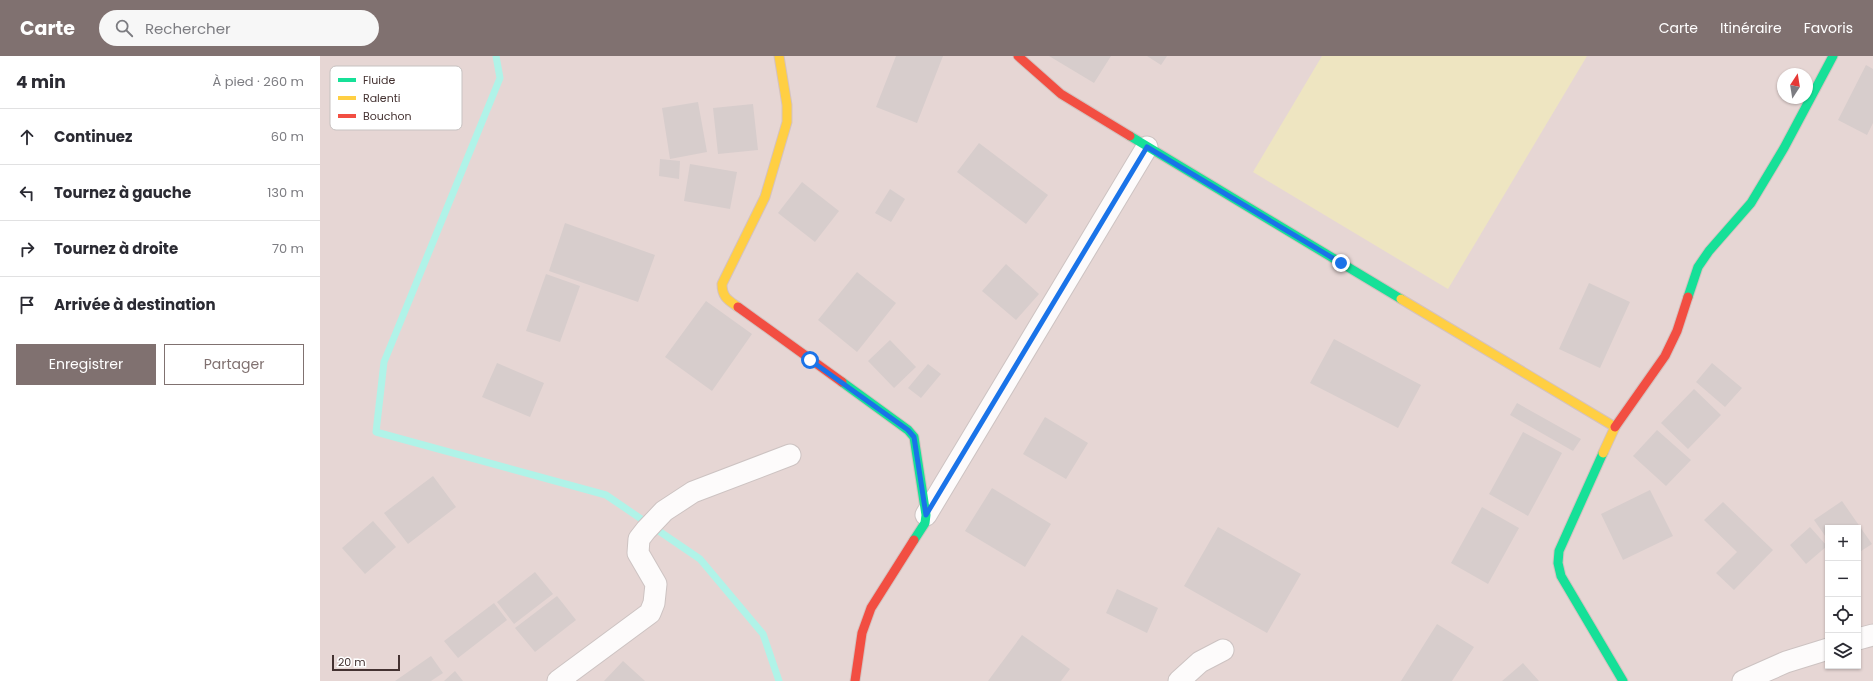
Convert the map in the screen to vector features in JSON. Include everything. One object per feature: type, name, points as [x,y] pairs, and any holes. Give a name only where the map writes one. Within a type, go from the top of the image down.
[{"type":"street","points":[[778,56],[787,105],[787,122],[765,197],[722,284],[722,292],[725,298],[908,430],[914,437],[926,515]]},
{"type":"street","points":[[1018,56],[1061,94],[1615,427]]},
{"type":"street","points":[[1623,681],[1561,576],[1558,563],[1559,551],[1615,427],[1665,356],[1677,331],[1698,267],[1709,251],[1751,203],[1784,148],[1832,56]]},
{"type":"street","points":[[855,681],[862,633],[871,608],[922,530],[926,515],[1147,147]]},
{"type":"street","points":[[558,681],[650,613],[654,603],[656,584],[638,553],[639,539],[664,511],[693,492],[790,455]]},
{"type":"street","points":[[1861,639],[1873,635]]},
{"type":"street","points":[[1179,681],[1200,662],[1223,650]]},
{"type":"street","points":[[1742,681],[1786,662],[1825,650]]},
{"type":"shaded area","points":[[320,56],[1873,56],[1873,681],[320,681]]},
{"type":"shaded area","points":[[1322,56],[1587,56],[1448,289],[1253,172]]},
{"type":"building","points":[[896,56],[943,56],[917,123],[876,107]]},
{"type":"building","points":[[1049,56],[1111,56],[1094,83]]},
{"type":"building","points":[[1147,56],[1167,56],[1161,65]]},
{"type":"building","points":[[1866,65],[1873,69],[1873,123],[1867,135],[1838,120]]},
{"type":"building","points":[[698,102],[707,152],[670,159],[662,108]]},
{"type":"building","points":[[753,104],[758,150],[718,154],[713,108]]},
{"type":"building","points":[[979,143],[1048,195],[1026,224],[957,172]]},
{"type":"building","points":[[660,159],[680,161],[679,179],[659,176]]},
{"type":"building","points":[[690,164],[737,172],[730,209],[684,201]]},
{"type":"building","points":[[802,182],[839,211],[815,242],[778,213]]},
{"type":"building","points":[[890,189],[905,199],[891,222],[875,213]]},
{"type":"building","points":[[565,223],[655,255],[638,302],[549,271]]},
{"type":"building","points":[[1006,264],[1039,294],[1016,320],[982,291]]},
{"type":"building","points":[[857,272],[896,303],[857,352],[818,320]]},
{"type":"building","points":[[546,274],[580,286],[560,342],[526,331]]},
{"type":"building","points":[[1589,283],[1630,302],[1600,368],[1559,349]]},
{"type":"building","points":[[706,301],[752,334],[712,391],[665,357]]},
{"type":"building","points":[[1334,339],[1421,385],[1398,428],[1310,383]]},
{"type":"building","points":[[890,340],[916,367],[894,388],[868,361]]},
{"type":"building","points":[[497,363],[544,383],[530,417],[482,397]]},
{"type":"building","points":[[1712,363],[1742,388],[1725,407],[1696,382]]},
{"type":"building","points":[[928,364],[941,374],[921,398],[908,388]]},
{"type":"building","points":[[1694,389],[1721,415],[1688,449],[1661,423]]},
{"type":"building","points":[[1517,403],[1581,439],[1573,451],[1510,415]]},
{"type":"building","points":[[1045,417],[1088,443],[1066,479],[1023,454]]},
{"type":"building","points":[[1657,430],[1691,460],[1666,486],[1633,456]]},
{"type":"building","points":[[1523,432],[1562,453],[1528,516],[1489,494]]},
{"type":"building","points":[[433,476],[456,507],[408,544],[384,513]]},
{"type":"building","points":[[992,488],[1051,524],[1025,567],[965,531]]},
{"type":"building","points":[[1650,490],[1673,536],[1623,560],[1601,514]]},
{"type":"building","points":[[1842,501],[1859,525],[1825,525],[1825,536],[1814,520]]},
{"type":"building","points":[[1723,502],[1773,550],[1734,590],[1716,573],[1737,552],[1704,520]]},
{"type":"building","points":[[1482,507],[1519,528],[1488,584],[1451,563]]},
{"type":"building","points":[[373,521],[396,547],[365,574],[342,548]]},
{"type":"building","points":[[1218,527],[1301,574],[1267,633],[1184,586]]},
{"type":"building","points":[[1810,527],[1825,544],[1825,548],[1806,564],[1790,545]]},
{"type":"building","points":[[1861,528],[1872,544],[1861,551]]},
{"type":"building","points":[[535,572],[553,594],[514,624],[497,602]]},
{"type":"building","points":[[1117,589],[1158,608],[1147,633],[1106,613]]},
{"type":"building","points":[[557,596],[576,620],[535,652],[515,628]]},
{"type":"building","points":[[494,603],[507,620],[458,658],[444,641]]},
{"type":"building","points":[[1437,624],[1474,647],[1452,681],[1401,681]]},
{"type":"building","points":[[1022,635],[1070,669],[1061,681],[988,681]]},
{"type":"building","points":[[431,656],[443,673],[431,681],[395,681]]},
{"type":"building","points":[[623,661],[645,681],[604,681]]},
{"type":"building","points":[[1523,663],[1539,681],[1502,681]]},
{"type":"building","points":[[455,671],[463,681],[444,681]]},
{"type":"waterway","points":[[496,56],[500,78],[384,362],[376,432],[606,495],[700,559],[763,634],[779,681]]},
{"type":"traffic: fast","points":[[1688,297],[1698,267],[1709,251],[1751,203],[1784,148],[1833,56]]},
{"type":"traffic: fast","points":[[1130,136],[1401,299]]},
{"type":"traffic: fast","points":[[842,382],[908,430],[914,437],[926,515],[925,523],[914,540]]},
{"type":"traffic: fast","points":[[1603,453],[1559,551],[1558,563],[1561,576],[1623,681]]},
{"type":"traffic: slow","points":[[738,307],[724,295],[722,284],[765,197],[787,122],[787,105],[779,56]]},
{"type":"traffic: slow","points":[[1401,299],[1615,427],[1603,453]]},
{"type":"traffic: jam","points":[[1018,56],[1061,94],[1130,136]]},
{"type":"traffic: jam","points":[[1615,427],[1665,356],[1677,331],[1688,297]]},
{"type":"traffic: jam","points":[[738,307],[842,382]]},
{"type":"traffic: jam","points":[[855,681],[862,633],[871,608],[914,540]]},
{"type":"route","points":[[810,360],[908,430],[914,437],[926,515],[1147,147],[1341,263]]}]
